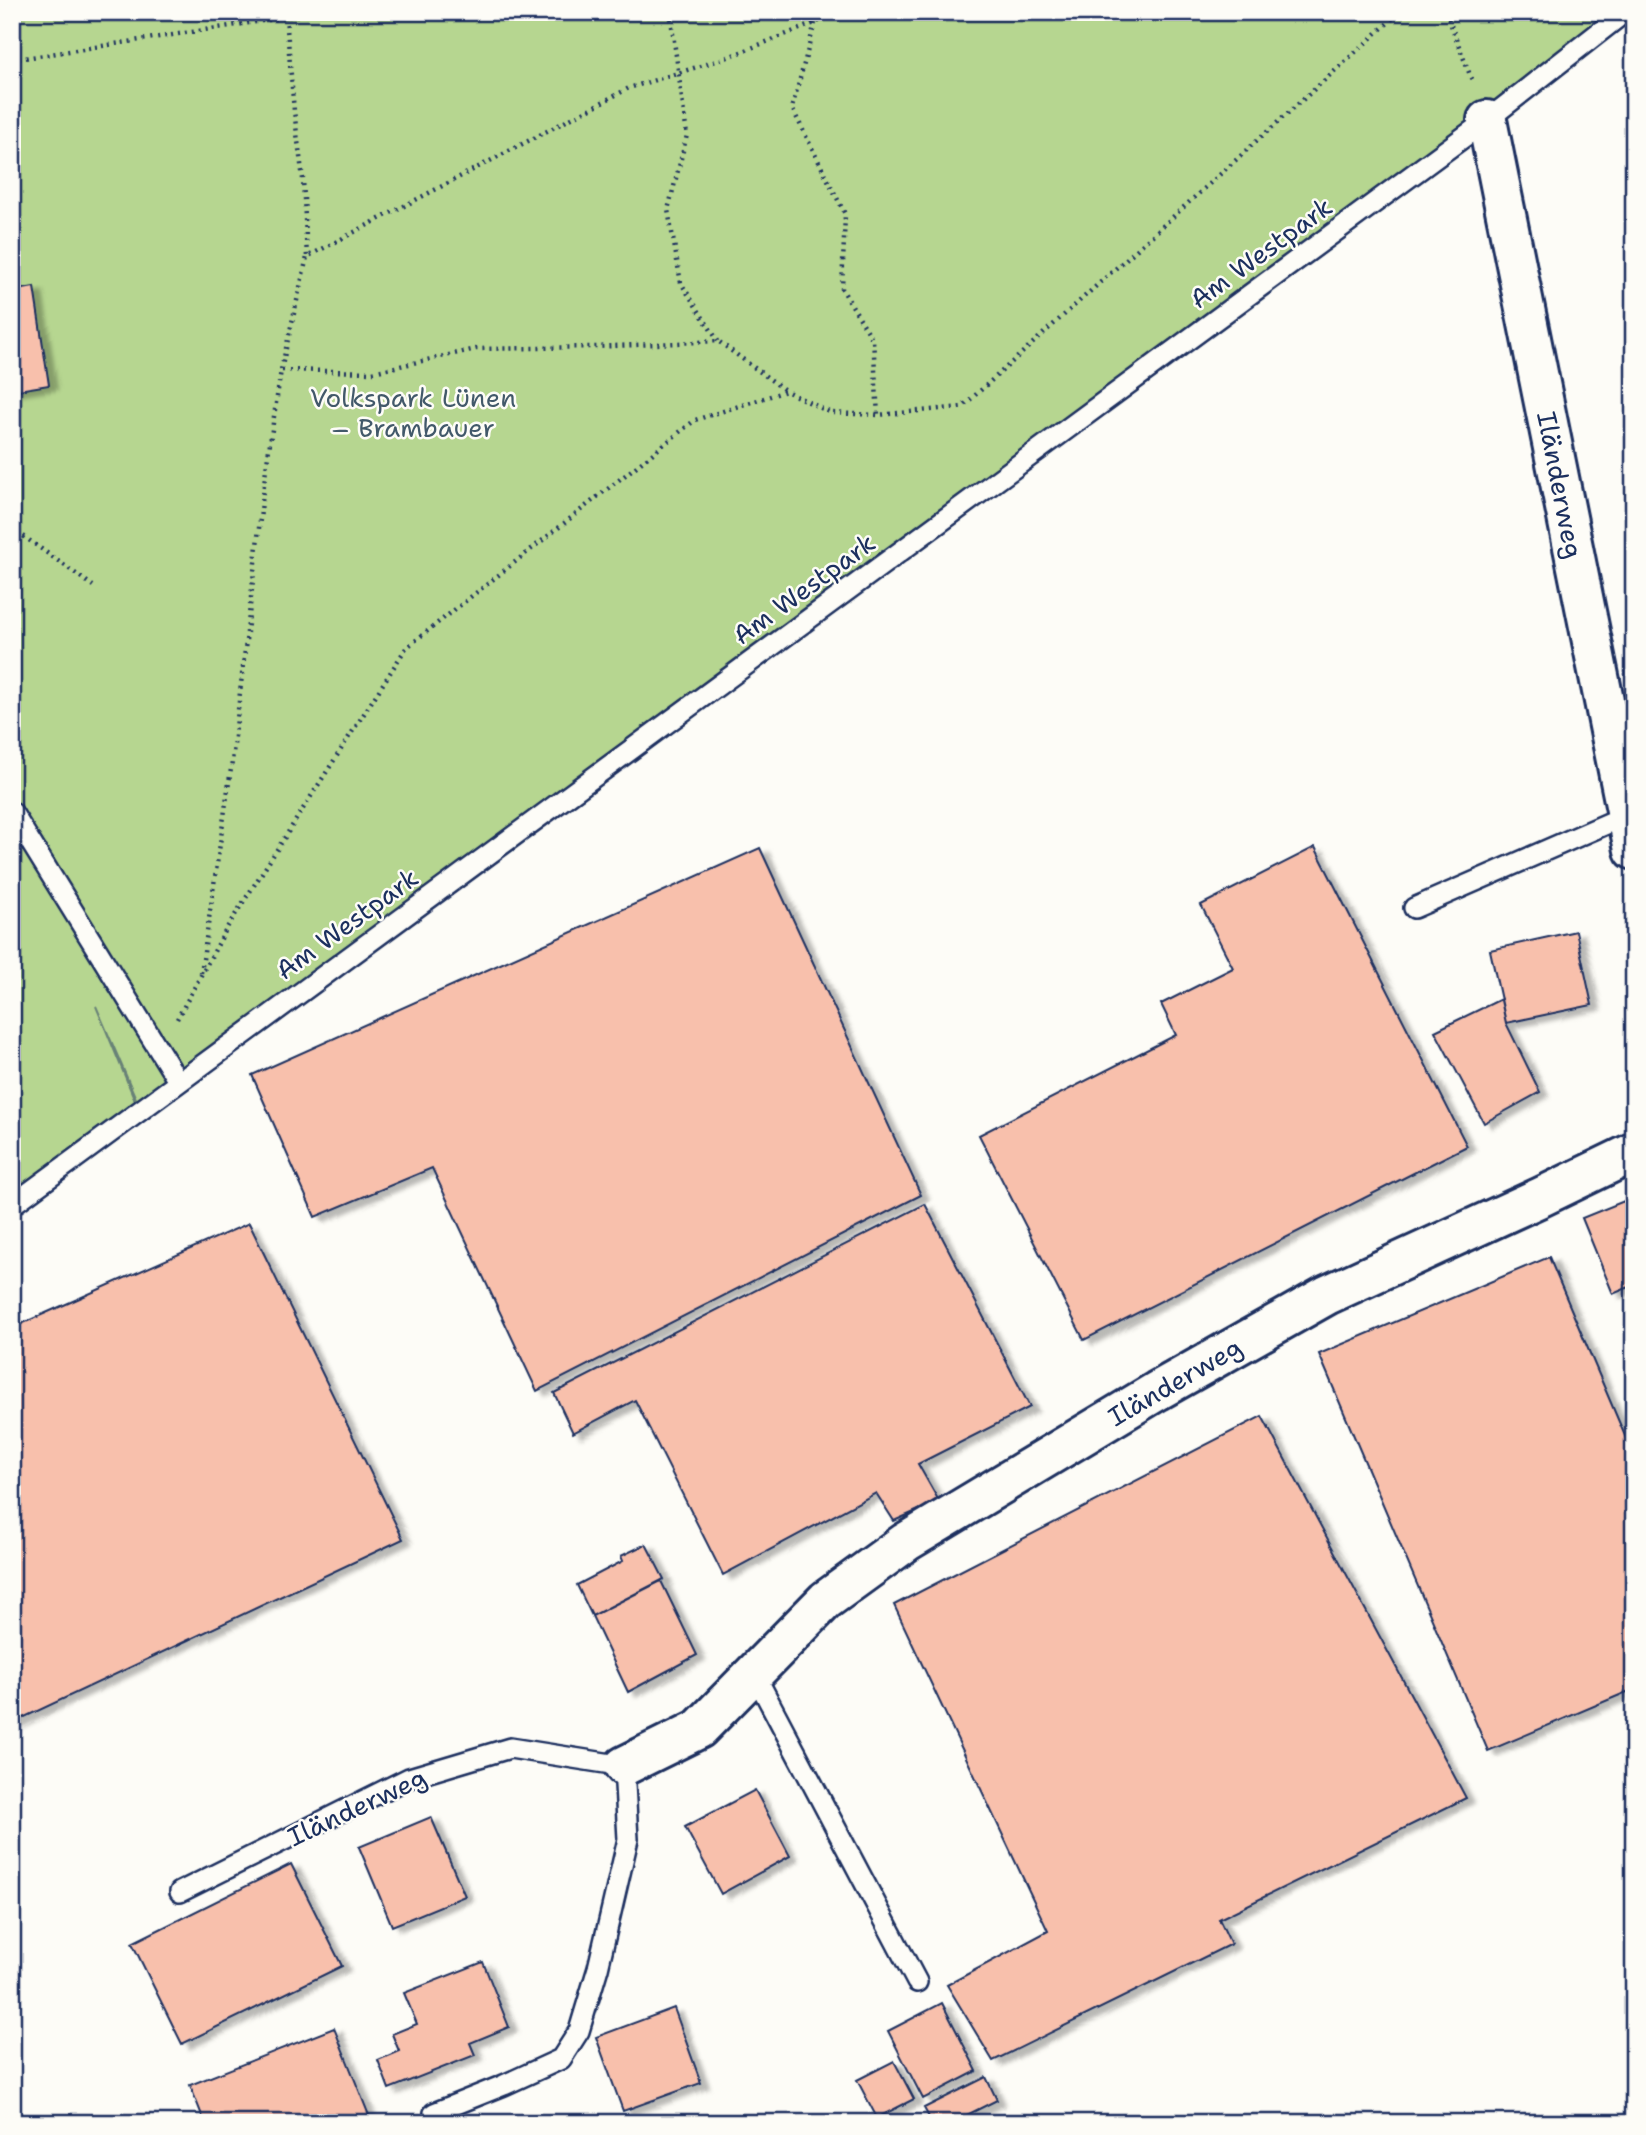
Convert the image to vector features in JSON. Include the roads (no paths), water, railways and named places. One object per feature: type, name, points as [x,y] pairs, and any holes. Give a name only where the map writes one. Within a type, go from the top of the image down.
[{"type":"street","name":"Iländerweg","points":[[1487,120],[1630,832]]},
{"type":"street","name":"Iländerweg","points":[[624,1766],[699,1728],[826,1600],[906,1542],[1157,1391],[1327,1295],[1634,1152]]},
{"type":"lane","name":"Am Westpark","points":[[12,1205],[1487,120],[1625,12]]},
{"type":"lane","points":[[12,812],[178,1081]]},
{"type":"lane","points":[[1414,908],[1630,832]]},
{"type":"lane","points":[[754,1673],[917,1982]]},
{"type":"lane","name":"Iländerweg","points":[[180,1892],[409,1778],[510,1748],[624,1766]]},
{"type":"lane","points":[[434,2113],[561,2059],[579,2031],[598,1968],[628,1839],[624,1766]]},
{"type":"park label","name":"Volkspark Lünen – Brambauer","points":[[413,413]]}]
